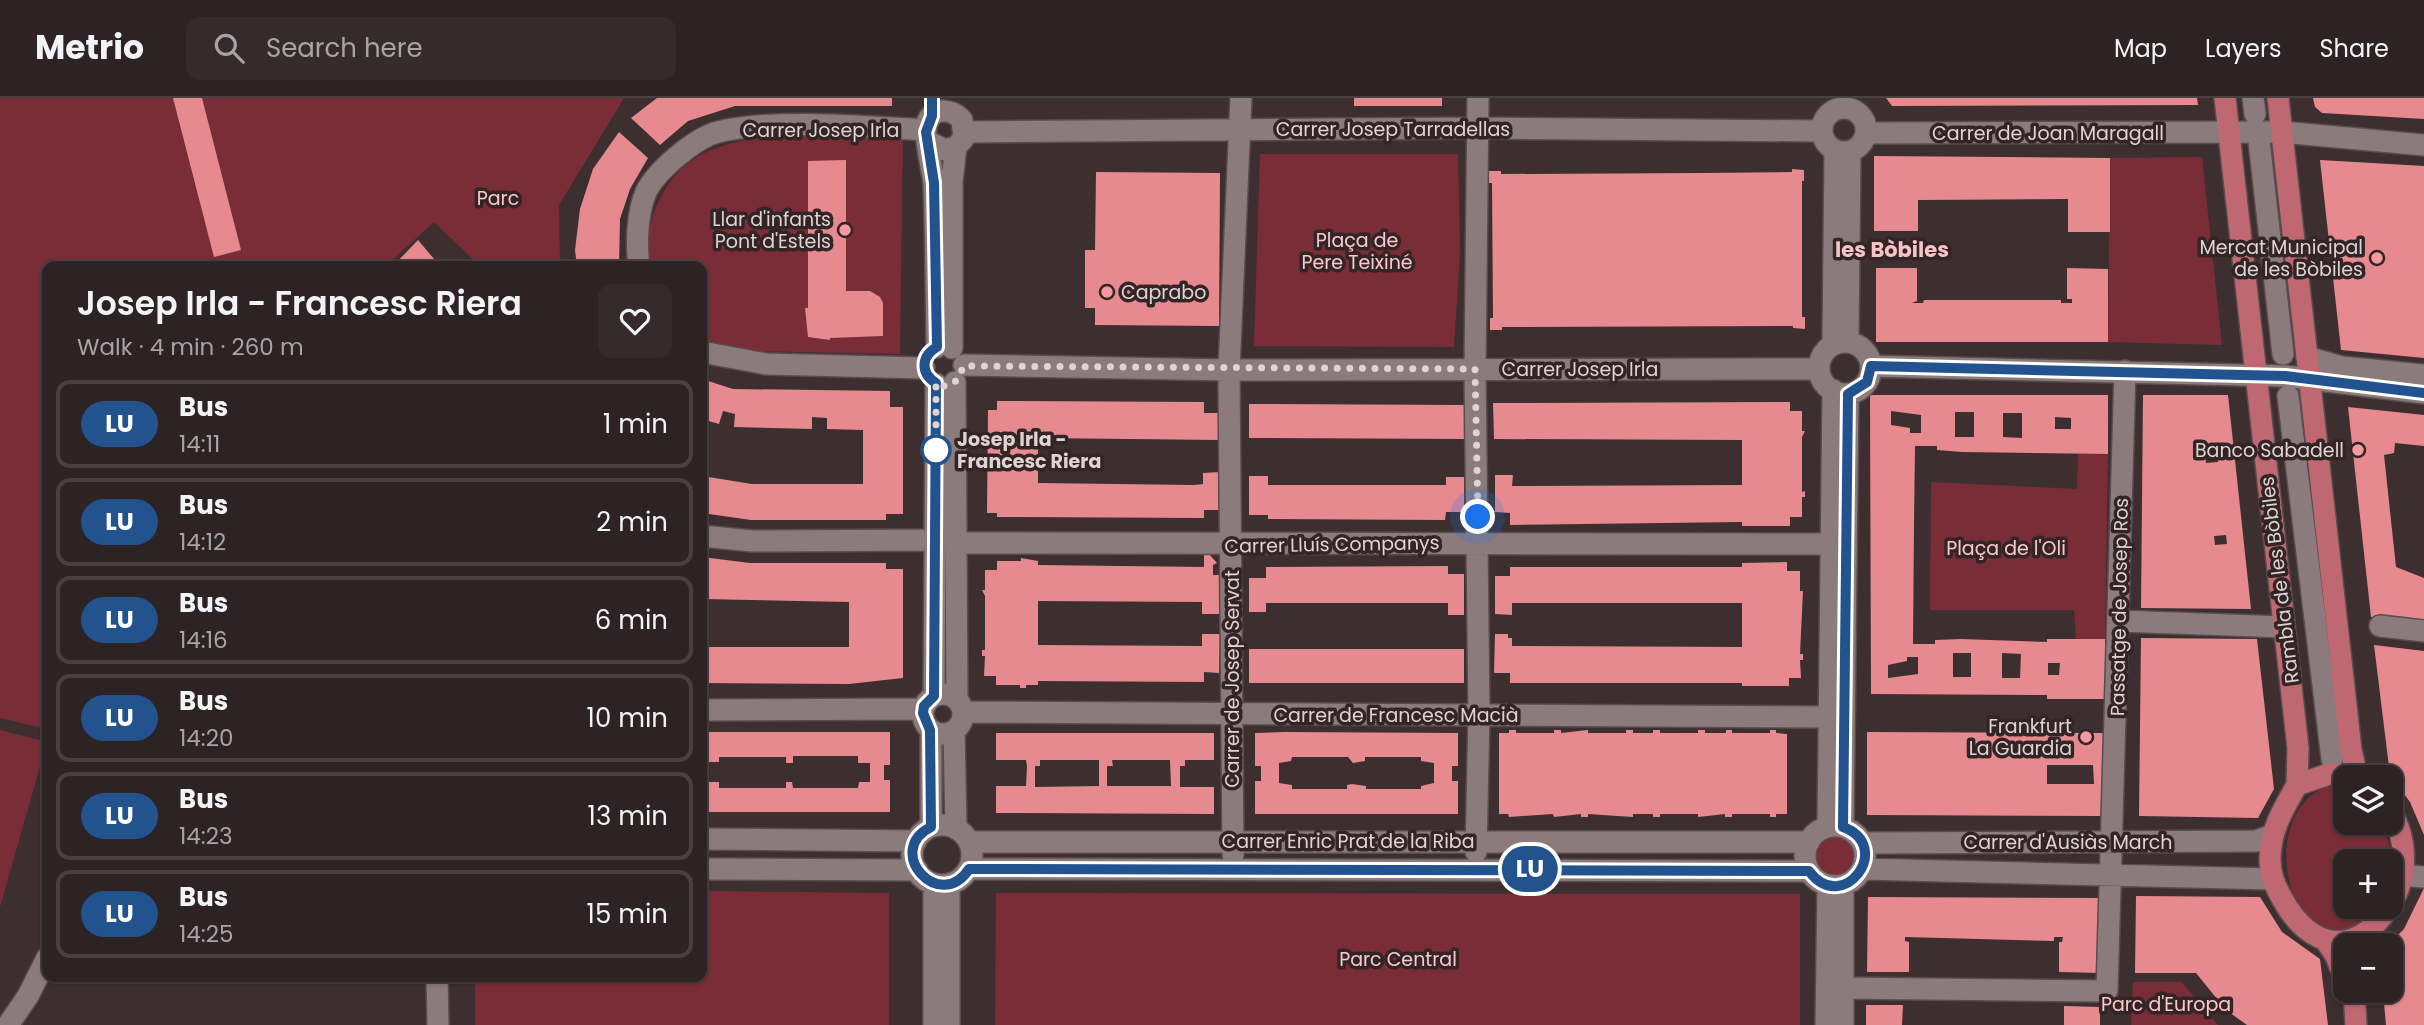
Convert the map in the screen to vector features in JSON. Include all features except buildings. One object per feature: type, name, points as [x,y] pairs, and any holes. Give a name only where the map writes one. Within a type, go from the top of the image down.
[{"type":"main road","name":"Rambla de les Bòbiles","points":[[2225,98],[2298,748],[2297,785]]},
{"type":"main road","points":[[2278,98],[2355,765]]},
{"type":"main road","points":[[2333,775],[2297,785],[2276,823],[2273,835],[2272,879],[2296,921],[2326,941],[2333,955]]},
{"type":"main road","points":[[2400,835],[2404,851],[2403,863]]},
{"type":"main road","points":[[2368,933],[2381,919]]},
{"type":"main road","points":[[2326,941],[2333,941]]},
{"type":"main road","points":[[2353,1003],[2356,1025]]},
{"type":"street","name":"Carrer de Josep Servat","points":[[1233,871],[1229,370],[1242,129],[1241,98]]},
{"type":"street","points":[[1476,869],[1479,714],[1475,369],[1478,98]]},
{"type":"street","points":[[953,105],[962,120],[952,181],[945,347],[930,122],[953,105]]},
{"type":"street","name":"Carrer Josep Tarradellas","points":[[930,122],[945,150],[960,139],[1242,129],[1478,128],[1839,110]]},
{"type":"street","points":[[1839,110],[1863,119],[1866,133],[1860,145],[1843,150],[1826,144],[1839,110]]},
{"type":"street","name":"Carrer Josep Irla","points":[[638,261],[636,246],[646,192],[675,157],[716,132],[761,126],[930,122]]},
{"type":"street","points":[[2229,134],[2282,132],[2424,145]]},
{"type":"street","name":"Carrer de Joan Maragall","points":[[1866,133],[2229,134]]},
{"type":"street","points":[[2259,141],[2283,354]]},
{"type":"street","points":[[1841,343],[1843,150]]},
{"type":"street","points":[[1841,343],[1866,351],[1871,366],[1867,382],[1840,392],[1823,382],[1819,369],[1823,354],[1841,343]]},
{"type":"street","points":[[707,869],[917,870],[941,884],[962,878],[969,869],[972,853],[963,835],[958,714],[958,543],[945,375],[928,353],[945,347],[960,353],[945,375],[929,702],[924,720],[930,730],[923,834],[912,858],[917,870]]},
{"type":"street","name":"Carrer Josep Irla","points":[[707,353],[766,364],[945,375],[1229,370],[1819,369]]},
{"type":"street","points":[[2307,357],[2342,367],[2424,375]]},
{"type":"street","points":[[1871,366],[2255,375],[2424,393]]},
{"type":"street","name":"Passatge de Josep Ros","points":[[1843,988],[2107,991],[2125,372]]},
{"type":"street","points":[[1836,827],[1829,717],[1831,544],[1840,392]]},
{"type":"street","points":[[1836,827],[1840,392]]},
{"type":"street","name":"Rambla de les Bòbiles","points":[[2288,396],[2332,759]]},
{"type":"street","points":[[707,536],[752,541],[936,540]]},
{"type":"street","name":"Carrer Lluís Companys","points":[[958,543],[1831,544]]},
{"type":"street","points":[[2119,621],[2284,627]]},
{"type":"street","points":[[2380,626],[2424,631]]},
{"type":"street","points":[[707,710],[929,702],[947,694],[958,714]]},
{"type":"street","points":[[930,730],[945,735],[958,714]]},
{"type":"street","name":"Carrer de Francesc Macià","points":[[958,714],[1829,717]]},
{"type":"street","points":[[707,839],[923,834],[944,825],[963,835]]},
{"type":"street","points":[[1836,827],[1850,830],[1862,842],[1865,857],[1863,869],[1856,878],[1836,885],[1818,880],[1809,871],[1805,856],[1809,842],[1818,831],[1836,827]]},
{"type":"street","name":"Carrer Enric Prat de la Riba","points":[[963,835],[1233,841],[1809,842]]},
{"type":"street","name":"Carrer d'Ausiàs March","points":[[1862,842],[2256,841],[2273,835]]},
{"type":"street","name":"Carrer Enric Prat de la Riba","points":[[969,869],[1809,871]]},
{"type":"street","name":"Carrer d'Ausiàs March","points":[[1863,869],[2272,879]]},
{"type":"street","points":[[2403,875],[2424,877]]},
{"type":"street","points":[[934,1025],[941,884]]},
{"type":"street","points":[[941,884],[950,1025]]},
{"type":"street","points":[[1836,885],[1843,1025]]},
{"type":"street","points":[[1826,1025],[1836,885]]},
{"type":"street","points":[[8,1025],[28,996],[42,968]]},
{"type":"street","points":[[437,982],[438,1025]]},
{"type":"green space","name":"Parc","points":[[0,98],[624,98],[559,205],[560,261],[475,261],[434,222],[391,261],[42,261],[42,728],[0,718]]},
{"type":"green space","points":[[803,132],[903,134],[900,354],[743,351],[707,346],[707,261],[645,261],[650,226],[658,203],[670,182],[700,155],[718,147]]},
{"type":"green space","name":"Plaça de Pere Teixiné","points":[[1260,154],[1458,154],[1460,251],[1454,347],[1254,346]]},
{"type":"green space","points":[[2202,157],[2222,345],[2108,342],[2110,158]]},
{"type":"green space","name":"Plaça de l'Oli","points":[[2078,454],[2108,454],[2105,639],[2076,639],[2074,610],[1930,610],[1931,482],[2077,489]]},
{"type":"green space","points":[[0,730],[42,741],[42,760],[0,907]]},
{"type":"green space","points":[[2327,787],[2333,788],[2333,835],[2386,835],[2389,849],[2333,849],[2333,919],[2370,919],[2362,926],[2346,930],[2324,928],[2306,916],[2294,896],[2287,872],[2287,846],[2293,821],[2306,800]]},
{"type":"green space","points":[[1834,834],[1849,840],[1855,855],[1849,870],[1834,876],[1819,870],[1813,855],[1819,840]]},
{"type":"green space","points":[[707,891],[889,893],[889,1025],[475,1025],[475,982],[707,982]]},
{"type":"green space","name":"Parc Central","points":[[996,893],[1800,894],[1800,1025],[995,1025]]},
{"type":"green space","name":"Parc d'Europa","points":[[2133,982],[2182,982],[2218,1025],[2131,1025]]},
{"type":"bus line","name":"LU","points":[[932,98],[932,116],[926,132],[934,183],[937,347],[928,353],[924,368],[932,382],[936,383],[934,696],[924,706],[923,713],[930,730],[931,827],[920,834],[912,858],[919,874],[934,884],[943,885],[956,881],[969,869],[1476,869],[1809,871],[1826,885],[1843,885],[1861,872],[1865,857],[1865,850],[1857,835],[1843,827],[1848,394],[1867,382],[1871,366],[2285,376],[2424,393]]},
{"type":"place","name":"Llar d'infants Pont d'Estels","points":[[845,230]]},
{"type":"place","name":"Mercat Municipal de les Bòbiles","points":[[2377,258]]},
{"type":"place","name":"Caprabo","points":[[1107,292]]},
{"type":"place","name":"Josep Irla - Francesc Riera","points":[[936,450]]},
{"type":"place","name":"Banco Sabadell","points":[[2358,450]]},
{"type":"place","name":"Frankfurt La Guardia","points":[[2086,737]]},
{"type":"district","name":"les Bòbiles","points":[[1892,250]]},
{"type":"route","points":[[936,450],[936,383],[944,386],[955,382],[960,378],[964,366],[1229,370],[1475,369],[1478,517]]}]
